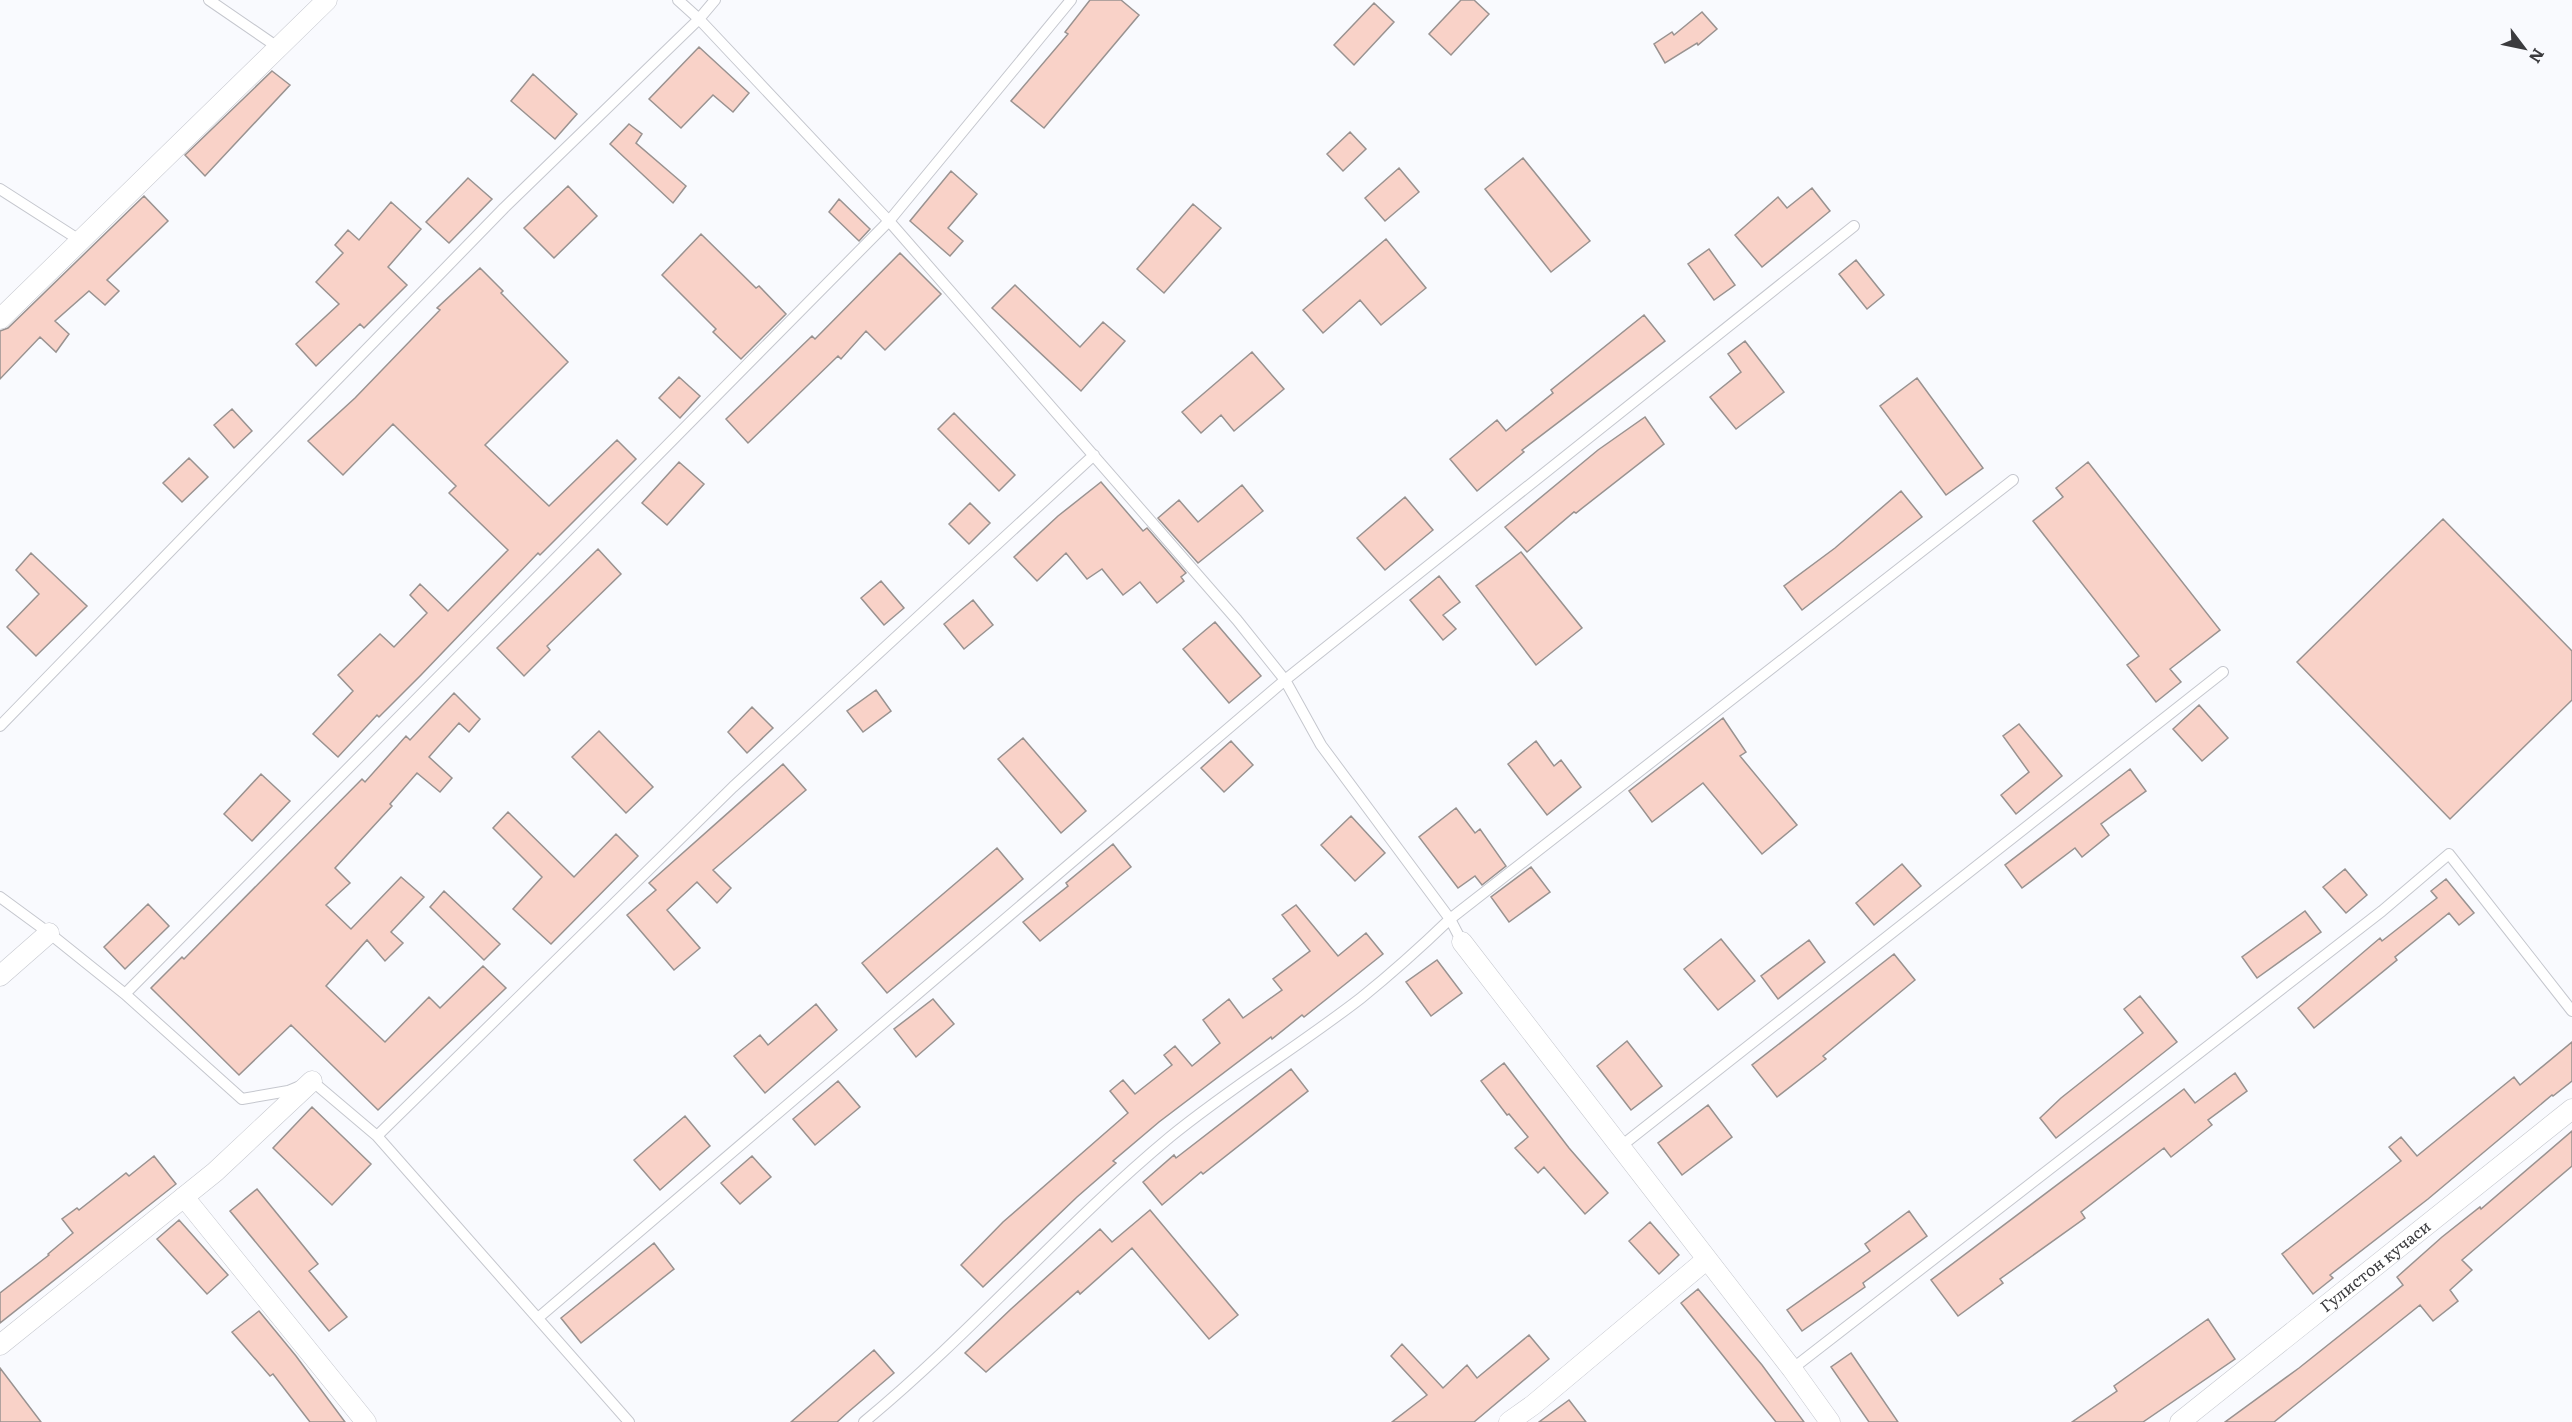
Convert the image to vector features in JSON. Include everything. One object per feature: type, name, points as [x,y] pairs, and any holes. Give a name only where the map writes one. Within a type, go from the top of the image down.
[{"type":"street","points":[[0,319],[327,0]]},
{"type":"street","points":[[0,976],[49,933]]},
{"type":"street","points":[[1462,942],[1792,1369],[1830,1422]]},
{"type":"street","points":[[0,1345],[184,1197],[244,1146],[312,1081]]},
{"type":"street","name":"Гулистон кучаси","points":[[2180,1422],[2572,1109]]},
{"type":"street","points":[[184,1197],[366,1422]]},
{"type":"street","points":[[1509,1422],[1533,1405],[1706,1260]]},
{"type":"lane","points":[[208,0],[279,48]]},
{"type":"lane","points":[[678,0],[699,19],[889,221],[1237,620],[1285,680],[1321,745],[1450,919],[1462,942]]},
{"type":"lane","points":[[0,726],[504,208],[699,19],[715,0]]},
{"type":"lane","points":[[125,994],[889,221],[1071,0]]},
{"type":"lane","points":[[0,189],[81,241]]},
{"type":"lane","points":[[538,1318],[1285,680],[1854,226]]},
{"type":"lane","points":[[378,1136],[733,787],[1094,455]]},
{"type":"lane","points":[[864,1422],[999,1300],[1080,1217],[1134,1168],[1255,1073],[1360,999],[1406,961],[1450,919],[2013,480]]},
{"type":"lane","points":[[1620,1147],[2223,672]]},
{"type":"lane","points":[[1792,1369],[2382,911],[2449,854],[2572,1011]]},
{"type":"lane","points":[[0,897],[125,994],[242,1099],[288,1091],[312,1081],[378,1136],[629,1422]]},
{"type":"building","points":[[1090,0],[1121,0],[1139,15],[1044,128],[1011,101],[1068,34],[1065,32]]},
{"type":"building","points":[[1461,0],[1474,0],[1489,14],[1451,55],[1429,34]]},
{"type":"building","points":[[1374,3],[1394,22],[1354,65],[1334,45]]},
{"type":"building","points":[[1702,12],[1717,29],[1698,45],[1697,43],[1665,63],[1654,44],[1672,32],[1674,35]]},
{"type":"building","points":[[699,47],[749,93],[733,112],[713,95],[681,128],[649,99]]},
{"type":"building","points":[[272,71],[290,85],[205,176],[185,155]]},
{"type":"building","points":[[533,74],[577,114],[555,139],[511,101]]},
{"type":"building","points":[[629,124],[642,134],[636,143],[686,186],[673,203],[610,144]]},
{"type":"building","points":[[1350,132],[1366,149],[1343,171],[1327,154]]},
{"type":"building","points":[[1523,158],[1590,241],[1551,272],[1485,189]]},
{"type":"building","points":[[1399,168],[1419,192],[1385,221],[1365,198]]},
{"type":"building","points":[[951,171],[977,194],[948,228],[963,241],[950,256],[910,221]]},
{"type":"building","points":[[468,178],[492,199],[449,243],[426,222]]},
{"type":"building","points":[[568,186],[597,216],[554,258],[524,228]]},
{"type":"building","points":[[1812,188],[1830,211],[1762,267],[1735,235],[1778,197],[1787,208]]},
{"type":"building","points":[[144,196],[168,221],[107,280],[119,291],[105,305],[89,291],[55,321],[69,334],[56,352],[40,337],[0,379],[0,331],[8,328]]},
{"type":"building","points":[[839,199],[870,229],[859,241],[829,212]]},
{"type":"building","points":[[391,202],[421,229],[388,267],[407,285],[364,328],[360,324],[316,366],[296,344],[339,304],[316,282],[343,253],[335,245],[348,230],[359,240]]},
{"type":"building","points":[[1193,204],[1221,228],[1164,293],[1137,269]]},
{"type":"building","points":[[701,234],[756,288],[759,286],[786,314],[741,359],[713,332],[716,329],[662,275]]},
{"type":"building","points":[[1386,239],[1426,288],[1381,325],[1360,300],[1323,333],[1303,310]]},
{"type":"building","points":[[1709,249],[1735,285],[1714,300],[1688,264]]},
{"type":"building","points":[[900,253],[941,294],[885,350],[866,331],[841,359],[838,356],[748,443],[726,419],[812,336],[815,339]]},
{"type":"building","points":[[1856,260],[1884,295],[1867,309],[1839,274]]},
{"type":"building","points":[[480,268],[568,362],[485,445],[549,506],[617,440],[636,459],[540,555],[538,553],[421,675],[379,717],[377,715],[338,757],[313,734],[353,691],[338,675],[380,634],[394,647],[427,613],[410,595],[420,584],[448,611],[508,550],[449,493],[456,486],[393,424],[343,475],[308,441],[355,398],[440,310],[437,308]]},
{"type":"building","points":[[1015,285],[1080,347],[1103,322],[1125,341],[1081,391],[992,308]]},
{"type":"building","points":[[1644,315],[1665,341],[1522,450],[1524,452],[1477,491],[1450,459],[1497,420],[1506,431],[1553,393],[1551,390]]},
{"type":"building","points":[[1745,341],[1784,392],[1736,429],[1710,397],[1741,372],[1728,354]]},
{"type":"building","points":[[1252,352],[1284,389],[1234,431],[1221,415],[1201,433],[1182,412]]},
{"type":"building","points":[[679,377],[700,396],[680,418],[659,398]]},
{"type":"building","points":[[1917,378],[1983,468],[1946,495],[1880,406]]},
{"type":"building","points":[[232,409],[252,431],[234,448],[214,425]]},
{"type":"building","points":[[954,413],[1015,475],[999,491],[938,429]]},
{"type":"building","points":[[1645,417],[1664,444],[1576,513],[1574,512],[1527,552],[1505,527],[1598,450]]},
{"type":"building","points":[[189,458],[208,477],[182,502],[163,483]]},
{"type":"building","points":[[679,462],[704,484],[667,525],[642,503]]},
{"type":"building","points":[[2088,462],[2220,630],[2170,669],[2181,682],[2156,702],[2127,665],[2139,656],[2033,521],[2063,497],[2056,488]]},
{"type":"building","points":[[1101,482],[1143,531],[1147,528],[1186,573],[1181,577],[1184,581],[1157,603],[1140,582],[1123,595],[1102,569],[1087,579],[1066,553],[1037,581],[1014,557],[1058,516]]},
{"type":"building","points":[[1242,485],[1263,511],[1198,563],[1158,518],[1179,500],[1198,522]]},
{"type":"building","points":[[1901,491],[1922,517],[1802,610],[1784,586],[1835,548]]},
{"type":"building","points":[[1405,497],[1433,530],[1385,570],[1357,538]]},
{"type":"building","points":[[970,503],[990,523],[969,544],[949,524]]},
{"type":"building","points":[[2443,519],[2572,651],[2572,700],[2450,819],[2297,662]]},
{"type":"building","points":[[598,549],[621,574],[547,646],[550,650],[524,676],[497,648]]},
{"type":"building","points":[[1521,552],[1582,628],[1536,665],[1476,586]]},
{"type":"building","points":[[31,553],[87,606],[36,656],[7,627],[39,594],[16,570]]},
{"type":"building","points":[[1439,576],[1460,602],[1443,615],[1456,629],[1443,640],[1410,600]]},
{"type":"building","points":[[881,581],[904,608],[884,625],[861,598]]},
{"type":"building","points":[[973,600],[993,625],[964,649],[944,624]]},
{"type":"building","points":[[1215,622],[1261,676],[1229,703],[1183,649]]},
{"type":"building","points":[[876,690],[891,711],[863,732],[847,711]]},
{"type":"building","points":[[454,693],[480,719],[469,732],[459,723],[429,757],[452,778],[440,792],[417,773],[390,804],[392,806],[335,868],[350,883],[326,905],[351,929],[401,877],[424,897],[391,932],[403,943],[385,961],[367,940],[326,986],[385,1042],[429,997],[440,1008],[483,966],[506,988],[378,1110],[291,1025],[239,1075],[151,988],[182,957],[184,959],[362,779],[365,782],[406,736],[410,740]]},
{"type":"building","points":[[2199,705],[2228,738],[2202,761],[2173,729]]},
{"type":"building","points":[[752,707],[773,728],[747,753],[728,732]]},
{"type":"building","points":[[1723,718],[1746,752],[1740,756],[1797,825],[1762,854],[1703,783],[1652,822],[1629,791]]},
{"type":"building","points":[[2019,724],[2062,776],[2016,814],[2001,795],[2029,772],[2003,736]]},
{"type":"building","points":[[599,731],[653,787],[626,813],[572,757]]},
{"type":"building","points":[[1023,738],[1086,811],[1061,833],[998,759]]},
{"type":"building","points":[[1231,741],[1253,765],[1224,792],[1201,768]]},
{"type":"building","points":[[1536,741],[1554,766],[1561,760],[1581,787],[1547,815],[1508,764]]},
{"type":"building","points":[[783,764],[806,790],[713,870],[731,888],[717,903],[697,882],[667,910],[700,948],[674,970],[627,915],[656,890],[649,883]]},
{"type":"building","points":[[2130,769],[2146,791],[2101,824],[2109,835],[2082,857],[2075,848],[2022,888],[2005,865]]},
{"type":"building","points":[[261,774],[290,801],[252,841],[224,814]]},
{"type":"building","points":[[1456,808],[1475,833],[1480,829],[1506,866],[1482,885],[1475,876],[1458,888],[1419,837]]},
{"type":"building","points":[[508,812],[574,877],[616,834],[638,856],[551,944],[513,909],[542,877],[493,828]]},
{"type":"building","points":[[1351,816],[1385,853],[1355,881],[1321,845]]},
{"type":"building","points":[[1113,844],[1131,867],[1040,941],[1023,922],[1068,886],[1066,883]]},
{"type":"building","points":[[997,848],[1023,879],[887,993],[862,963]]},
{"type":"building","points":[[1902,864],[1921,886],[1874,925],[1856,903]]},
{"type":"building","points":[[1531,867],[1550,892],[1509,922],[1491,897]]},
{"type":"building","points":[[2345,869],[2367,895],[2346,913],[2323,887]]},
{"type":"building","points":[[2446,879],[2474,913],[2459,925],[2449,913],[2395,957],[2397,960],[2314,1028],[2298,1008],[2380,938],[2382,941],[2437,898],[2431,891]]},
{"type":"building","points":[[444,891],[500,944],[484,960],[430,907]]},
{"type":"building","points":[[148,904],[169,926],[125,969],[104,947]]},
{"type":"building","points":[[1296,905],[1338,956],[1366,933],[1383,954],[1304,1017],[1302,1015],[1272,1039],[1271,1037],[1159,1122],[1113,1161],[1116,1163],[983,1287],[961,1265],[1003,1222],[1128,1113],[1110,1091],[1123,1080],[1135,1094],[1172,1065],[1164,1055],[1175,1046],[1192,1066],[1220,1043],[1203,1020],[1229,999],[1243,1018],[1282,990],[1273,979],[1310,951],[1282,915]]},
{"type":"building","points":[[2305,911],[2321,932],[2257,978],[2242,957]]},
{"type":"building","points":[[1721,939],[1755,981],[1718,1010],[1684,969]]},
{"type":"building","points":[[1809,940],[1825,962],[1778,999],[1761,976]]},
{"type":"building","points":[[1894,954],[1915,980],[1823,1056],[1826,1059],[1777,1097],[1752,1065]]},
{"type":"building","points":[[1437,960],[1462,993],[1431,1016],[1406,982]]},
{"type":"building","points":[[2140,996],[2177,1042],[2056,1138],[2040,1118],[2061,1098],[2143,1033],[2124,1009]]},
{"type":"building","points":[[933,999],[954,1024],[916,1057],[894,1029]]},
{"type":"building","points":[[816,1004],[837,1030],[765,1093],[734,1056],[760,1035],[768,1045]]},
{"type":"building","points":[[1627,1041],[1662,1086],[1631,1110],[1597,1066]]},
{"type":"building","points":[[2572,1042],[2572,1081],[2552,1095],[2428,1199],[2330,1275],[2333,1278],[2313,1294],[2282,1254],[2401,1161],[2389,1147],[2401,1137],[2417,1156],[2514,1077],[2520,1085]]},
{"type":"building","points":[[1504,1063],[1569,1148],[1608,1193],[1585,1214],[1544,1167],[1538,1173],[1515,1148],[1528,1137],[1509,1114],[1507,1115],[1481,1081]]},
{"type":"building","points":[[1291,1069],[1308,1091],[1203,1174],[1201,1172],[1162,1205],[1143,1182],[1174,1155],[1176,1158]]},
{"type":"building","points":[[2235,1073],[2247,1091],[2208,1120],[2212,1125],[2171,1157],[2164,1148],[2081,1212],[2085,1218],[2000,1279],[2003,1283],[1958,1316],[1931,1280],[2184,1089],[2195,1103]]},
{"type":"building","points":[[838,1081],[860,1107],[815,1145],[793,1119]]},
{"type":"building","points":[[1708,1105],[1732,1137],[1682,1175],[1658,1143]]},
{"type":"building","points":[[312,1107],[371,1164],[332,1205],[273,1148]]},
{"type":"building","points":[[685,1116],[710,1146],[660,1190],[634,1160]]},
{"type":"building","points":[[2572,1131],[2572,1166],[2462,1260],[2472,1270],[2450,1290],[2458,1301],[2433,1321],[2420,1305],[2274,1422],[2225,1422],[2299,1368],[2403,1285],[2397,1277],[2442,1237],[2480,1207],[2481,1209]]},
{"type":"building","points":[[154,1156],[176,1184],[0,1323],[0,1293],[73,1233],[62,1219],[77,1208],[79,1210],[126,1173],[129,1176]]},
{"type":"building","points":[[752,1156],[771,1177],[740,1204],[721,1183]]},
{"type":"building","points":[[257,1189],[318,1264],[309,1271],[347,1317],[329,1331],[230,1211]]},
{"type":"building","points":[[1150,1210],[1238,1315],[1209,1339],[1132,1248],[1080,1294],[1078,1291],[986,1372],[965,1353],[1100,1229],[1112,1242]]},
{"type":"building","points":[[1909,1211],[1927,1236],[1863,1283],[1865,1287],[1802,1331],[1787,1310],[1870,1251],[1865,1244]]},
{"type":"building","points":[[179,1220],[228,1275],[207,1294],[157,1239]]},
{"type":"building","points":[[1650,1222],[1679,1255],[1659,1274],[1629,1241]]},
{"type":"building","points":[[654,1243],[674,1269],[581,1343],[561,1318]]},
{"type":"building","points":[[1698,1289],[1762,1365],[1804,1422],[1776,1422],[1681,1303]]},
{"type":"building","points":[[259,1311],[345,1422],[310,1422],[273,1374],[270,1376],[232,1332]]},
{"type":"building","points":[[2208,1319],[2235,1359],[2143,1422],[2072,1422],[2117,1391],[2114,1386]]},
{"type":"building","points":[[1529,1335],[1549,1359],[1474,1422],[1392,1422],[1427,1395],[1391,1356],[1402,1344],[1443,1388],[1467,1365],[1477,1378]]},
{"type":"building","points":[[874,1350],[894,1373],[837,1422],[791,1422]]},
{"type":"building","points":[[1851,1353],[1898,1422],[1869,1422],[1831,1367]]},
{"type":"building","points":[[0,1368],[41,1422],[0,1422]]},
{"type":"building","points":[[1569,1400],[1586,1422],[1539,1422]]}]
